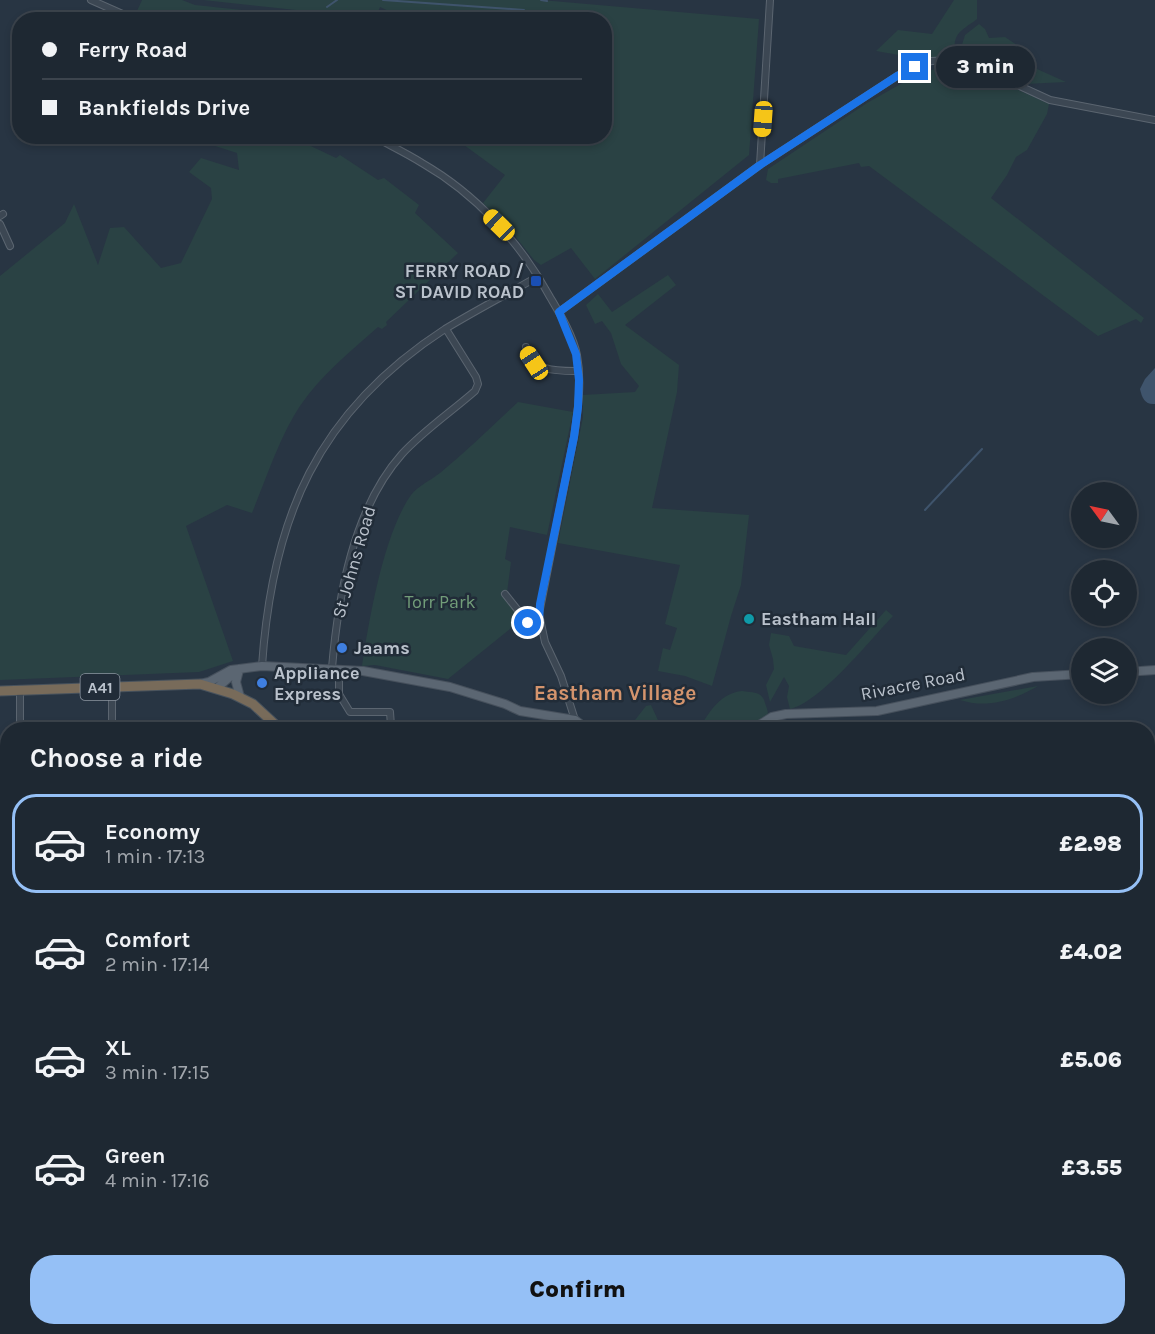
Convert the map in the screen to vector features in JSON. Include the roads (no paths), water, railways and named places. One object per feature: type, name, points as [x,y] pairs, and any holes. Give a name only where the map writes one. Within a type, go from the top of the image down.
[{"type":"highway","name":"A41","points":[[0,691],[200,684],[240,697],[253,704],[272,722]]},
{"type":"main road","points":[[200,684],[209,682],[231,670],[262,666],[363,671],[450,687],[488,698],[520,711],[578,722]]},
{"type":"main road","points":[[217,688],[239,669]]},
{"type":"main road","points":[[239,669],[236,682],[240,697]]},
{"type":"main road","points":[[1137,671],[1155,670]]},
{"type":"main road","name":"Rivacre Road","points":[[764,722],[772,717],[786,714],[877,711],[1033,677],[1071,675]]},
{"type":"street","points":[[91,0],[118,12]]},
{"type":"street","points":[[760,165],[770,0]]},
{"type":"street","points":[[559,312],[760,165],[897,76],[931,61],[952,60],[964,63],[985,70],[1050,100],[1155,120]]},
{"type":"street","points":[[388,144],[424,164],[484,210],[513,240],[539,276],[572,339],[578,370],[578,407],[540,604],[539,622],[544,642],[572,704],[575,720]]},
{"type":"street","points":[[0,224],[10,246]]},
{"type":"street","points":[[262,666],[265,630],[275,572],[300,492],[315,461],[344,416],[371,387],[415,351],[446,329],[532,280]]},
{"type":"street","name":"St Johns Road","points":[[335,669],[336,624],[348,567],[371,499],[404,452],[475,392],[478,384],[476,376],[446,329]]},
{"type":"street","points":[[519,356],[526,350],[534,363],[543,368],[578,370]]},
{"type":"street","points":[[505,594],[528,623],[539,622]]},
{"type":"street","points":[[335,669],[339,694],[350,712],[390,712],[391,722]]},
{"type":"street","points":[[112,687],[112,722]]},
{"type":"street","points":[[20,690],[20,722]]},
{"type":"water","points":[[1155,368],[1155,404],[1152,404],[1144,400],[1140,389]]},
{"type":"waterway","points":[[327,7],[337,0]]},
{"type":"waterway","points":[[383,0],[524,10]]},
{"type":"waterway","points":[[541,0],[547,1]]},
{"type":"waterway","points":[[925,510],[982,449]]},
{"type":"place","name":"FERRY ROAD / ST DAVID ROAD","points":[[536,281]]},
{"type":"place","name":"Eastham Hall","points":[[749,619]]},
{"type":"place","name":"Jaams","points":[[342,648]]},
{"type":"place","name":"Appliance Express","points":[[262,683]]},
{"type":"district","name":"Eastham Village","points":[[615,693]]},
{"type":"park label","name":"Torr Park","points":[[440,602]]}]
